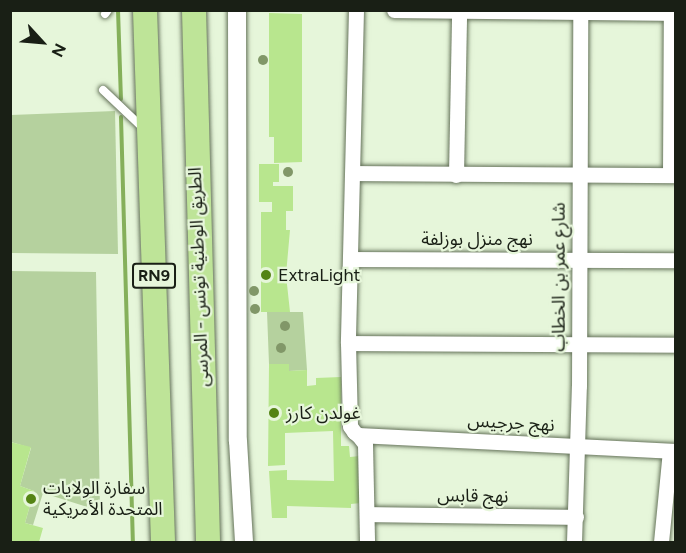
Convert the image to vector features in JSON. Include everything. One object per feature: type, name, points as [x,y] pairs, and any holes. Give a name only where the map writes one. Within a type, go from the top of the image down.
[{"type":"highway","name":"RN9","points":[[145,10],[163,543]]},
{"type":"highway","name":"الطريق الوطنية تونس - المرسى","points":[[194,10],[208,543]]},
{"type":"street","points":[[237,10],[238,441],[244,543]]},
{"type":"street","points":[[356,10],[348,343],[354,431],[364,444],[369,514],[367,543]]},
{"type":"street","points":[[353,173],[673,175],[672,12],[459,13],[394,10]]},
{"type":"street","name":"شارع عمر بن الخطاب","points":[[574,543],[578,446],[577,258],[580,12]]},
{"type":"street","points":[[456,175],[459,13]]},
{"type":"street","name":"نهج منزل بوزلفة","points":[[350,259],[675,260]]},
{"type":"street","points":[[348,343],[675,345]]},
{"type":"street","name":"نهج جرجيس","points":[[354,431],[673,451]]},
{"type":"street","points":[[666,534],[673,451]]},
{"type":"street","name":"نهج قابس","points":[[369,514],[576,517]]},
{"type":"lane","points":[[103,90],[149,133]]},
{"type":"green space","points":[[115,111],[118,254],[11,253],[11,115]]},
{"type":"green space","points":[[10,271],[96,272],[100,511],[43,493],[33,525],[25,523],[34,491],[20,486],[31,448],[11,442]]},
{"type":"green space","points":[[267,312],[303,312],[307,370],[289,371],[289,364],[269,364]]},
{"type":"building","points":[[269,13],[302,14],[302,162],[274,163],[274,137],[269,137]]},
{"type":"building","points":[[259,164],[279,164],[279,182],[273,182],[273,186],[293,186],[293,211],[286,211],[286,230],[290,230],[286,275],[290,312],[261,312],[261,212],[272,212],[272,202],[259,202]]},
{"type":"building","points":[[269,364],[289,364],[289,371],[307,370],[307,386],[316,385],[316,378],[341,377],[341,446],[349,446],[350,457],[360,456],[361,503],[351,504],[351,508],[287,506],[287,518],[272,518],[269,471],[287,470],[287,480],[334,481],[333,431],[285,433],[285,465],[268,466]]},
{"type":"building","points":[[10,442],[31,447],[20,486],[34,491],[25,523],[43,528],[39,542],[10,542]]},
{"type":"waterway","points":[[118,10],[121,99]]},
{"type":"waterway","points":[[121,117],[133,542]]},
{"type":"place","name":"ExtraLight","points":[[266,275]]},
{"type":"place","name":"غولدن كارز","points":[[274,413]]},
{"type":"place","name":"سفارة الولايات المتحدة الأمريكية","points":[[31,499]]}]
